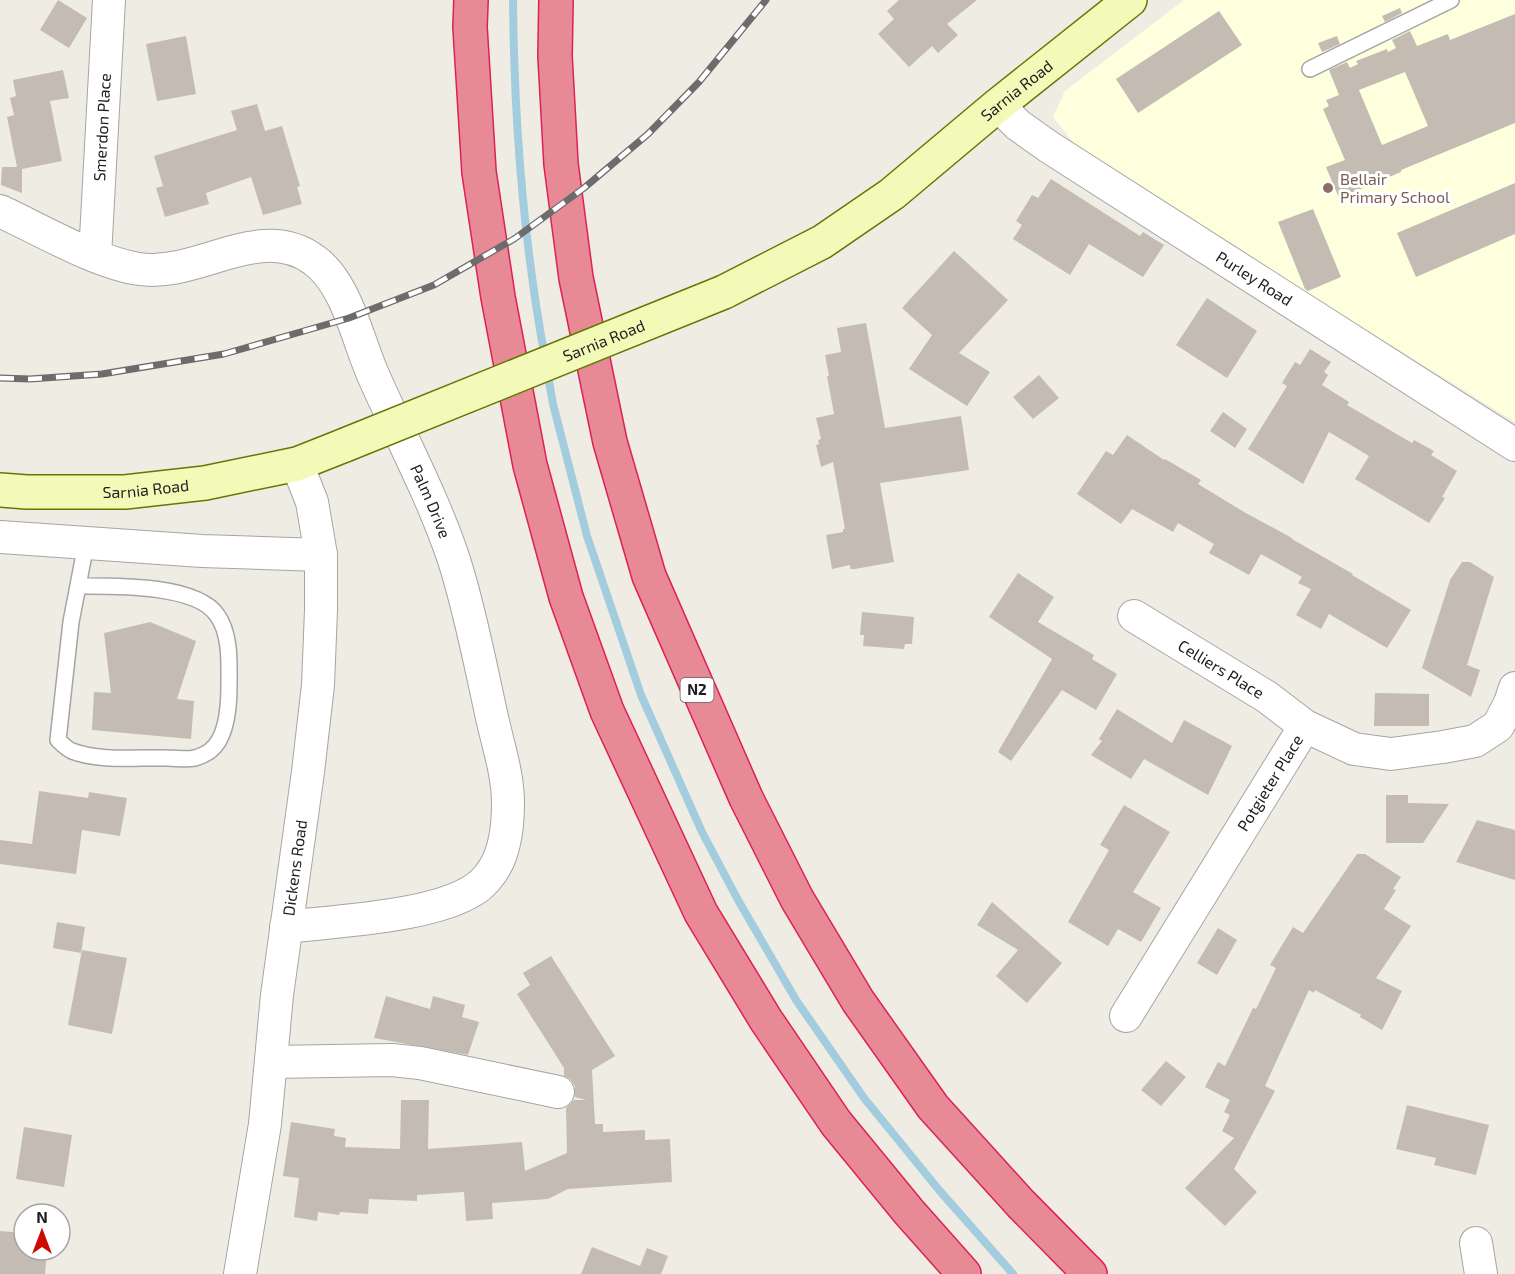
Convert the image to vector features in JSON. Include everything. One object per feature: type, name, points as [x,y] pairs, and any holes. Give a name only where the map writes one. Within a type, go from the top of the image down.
[{"type":"highway","points":[[471,0],[470,27],[479,172],[498,297],[530,465],[566,597],[607,711],[701,913],[766,1020],[836,1123],[963,1274]]},
{"type":"highway","name":"N2","points":[[556,0],[555,56],[561,164],[576,278],[610,442],[654,586],[746,798],[797,899],[858,1001],[933,1107],[1021,1204],[1090,1274]]},
{"type":"main road","name":"Sarnia Road","points":[[0,490],[125,492],[205,483],[297,464],[724,292],[822,242],[892,194],[998,105],[1130,0]]},
{"type":"street","name":"Smerdon Place","points":[[95,256],[109,0]]},
{"type":"street","name":"Purley Road","points":[[998,105],[1018,124],[1049,147],[1515,445]]},
{"type":"street","name":"Palm Drive","points":[[0,210],[95,256],[135,269],[153,271],[188,265],[249,248],[273,245],[291,248],[317,261],[338,288],[373,375],[422,479],[454,561],[477,652],[508,799],[507,834],[495,866],[477,889],[444,904],[390,914],[286,927]]},
{"type":"street","name":"Dickens Road","points":[[240,1274],[265,1124],[286,927],[318,685],[321,555],[312,502],[297,464]]},
{"type":"street","points":[[0,537],[202,551],[321,555]]},
{"type":"street","name":"Celliers Place","points":[[1134,616],[1267,697],[1305,726]]},
{"type":"street","name":"Potgieter Place","points":[[1126,1016],[1305,726],[1354,749],[1391,754],[1443,747],[1475,741],[1498,726],[1515,688]]},
{"type":"street","points":[[271,1062],[392,1060],[420,1063],[558,1092]]},
{"type":"street","points":[[1476,1243],[1481,1274]]},
{"type":"lane","points":[[1310,69],[1451,0]]},
{"type":"lane","points":[[79,586],[132,586],[161,590],[190,597],[209,606],[218,616],[225,631],[229,707],[222,734],[211,750],[194,758],[100,756],[71,751],[58,740],[71,622],[86,544]]},
{"type":"shaded area","name":"Bellair Primary School","points":[[1184,0],[1515,0],[1515,422],[1205,230],[1077,147],[1053,117],[1065,91]]},
{"type":"building","points":[[58,0],[87,18],[69,48],[40,30]]},
{"type":"building","points":[[899,0],[977,0],[947,24],[958,35],[938,53],[932,46],[909,67],[878,34],[894,19],[887,11]]},
{"type":"building","points":[[1400,8],[1402,13],[1385,22],[1382,16]]},
{"type":"building","points":[[1219,11],[1242,45],[1138,113],[1116,79]]},
{"type":"building","points":[[1515,14],[1515,123],[1339,198],[1326,167],[1345,160],[1323,109],[1329,106],[1326,100],[1339,95],[1329,70],[1347,62],[1350,68],[1358,64],[1356,61],[1387,49],[1388,52],[1396,48],[1392,40],[1410,31],[1417,46],[1448,34],[1450,40]],"holes":[[[1405,72],[1428,126],[1382,145],[1359,90]]]},
{"type":"building","points":[[186,36],[196,94],[157,101],[146,44]]},
{"type":"building","points":[[1337,36],[1340,44],[1322,52],[1318,43]]},
{"type":"building","points":[[63,70],[69,98],[50,101],[62,161],[22,169],[22,193],[1,185],[2,167],[17,167],[7,117],[14,115],[10,98],[16,96],[13,80]]},
{"type":"building","points":[[257,104],[265,131],[282,126],[300,186],[297,187],[302,204],[263,215],[251,177],[206,193],[209,204],[165,217],[156,188],[163,186],[154,156],[237,130],[231,111]]},
{"type":"building","points":[[1051,179],[1140,236],[1143,232],[1164,245],[1143,277],[1089,244],[1070,275],[1013,239],[1022,225],[1016,221],[1032,195],[1038,198]]},
{"type":"building","points":[[1515,183],[1515,234],[1416,277],[1397,233]]},
{"type":"building","points":[[1313,209],[1341,277],[1308,291],[1305,289],[1278,222]]},
{"type":"building","points":[[954,251],[1008,300],[959,353],[990,372],[967,406],[909,369],[932,335],[902,308]]},
{"type":"building","points":[[1207,298],[1257,331],[1227,378],[1176,345]]},
{"type":"building","points":[[866,323],[885,428],[961,416],[969,470],[880,483],[894,562],[855,569],[850,569],[850,565],[832,569],[826,535],[843,532],[845,529],[833,462],[821,467],[816,445],[821,439],[816,418],[834,414],[825,355],[841,352],[837,328]]},
{"type":"building","points":[[1310,349],[1331,362],[1324,372],[1328,375],[1322,385],[1349,402],[1347,405],[1412,443],[1414,440],[1434,451],[1431,455],[1457,471],[1442,497],[1445,498],[1429,523],[1355,479],[1369,456],[1329,432],[1303,484],[1248,449],[1287,386],[1282,383],[1295,362],[1300,365]]},
{"type":"building","points":[[1039,375],[1059,398],[1033,419],[1013,397]]},
{"type":"building","points":[[1223,412],[1247,429],[1235,448],[1210,431]]},
{"type":"building","points":[[1127,435],[1164,460],[1201,480],[1198,484],[1411,610],[1387,648],[1329,614],[1321,629],[1296,615],[1311,589],[1298,583],[1302,577],[1261,554],[1249,575],[1209,553],[1214,544],[1178,523],[1173,532],[1132,509],[1121,524],[1077,494],[1106,451],[1113,455]]},
{"type":"building","points":[[1462,562],[1470,562],[1494,577],[1467,665],[1480,670],[1471,697],[1422,668],[1450,580]]},
{"type":"building","points":[[1018,573],[1054,597],[1038,622],[1094,655],[1092,659],[1117,674],[1096,710],[1062,690],[1011,761],[998,752],[1052,659],[989,617]]},
{"type":"building","points":[[862,612],[914,617],[912,644],[905,644],[904,649],[863,646],[864,635],[860,635]]},
{"type":"building","points":[[150,622],[196,641],[177,699],[194,701],[191,739],[92,730],[94,692],[111,693],[104,633]]},
{"type":"building","points":[[1375,693],[1429,694],[1429,726],[1374,726]]},
{"type":"building","points":[[1117,709],[1172,743],[1184,720],[1232,746],[1208,795],[1144,759],[1131,779],[1091,755],[1102,741],[1099,739]]},
{"type":"building","points":[[39,791],[88,798],[89,792],[127,798],[120,836],[82,830],[76,874],[0,864],[0,840],[32,844]]},
{"type":"building","points":[[1386,795],[1408,795],[1408,803],[1449,804],[1423,843],[1386,843]]},
{"type":"building","points":[[1124,805],[1170,832],[1133,892],[1161,908],[1141,942],[1118,929],[1108,946],[1068,922],[1109,850],[1100,845]]},
{"type":"building","points":[[1477,820],[1515,830],[1515,880],[1456,862]]},
{"type":"building","points":[[1357,854],[1365,854],[1401,877],[1384,909],[1411,926],[1376,978],[1402,991],[1382,1030],[1360,1017],[1361,1015],[1315,990],[1314,993],[1309,990],[1265,1086],[1275,1091],[1234,1169],[1257,1192],[1225,1226],[1185,1188],[1234,1138],[1222,1131],[1230,1115],[1224,1112],[1230,1100],[1205,1087],[1218,1062],[1225,1066],[1253,1008],[1256,1009],[1276,968],[1270,965],[1293,927],[1303,933]]},
{"type":"building","points":[[992,902],[1062,963],[1027,1003],[996,976],[1018,950],[977,925]]},
{"type":"building","points":[[57,922],[85,927],[81,953],[53,948]]},
{"type":"building","points":[[1218,928],[1237,940],[1217,975],[1197,963]]},
{"type":"building","points":[[82,950],[127,958],[112,1034],[68,1025]]},
{"type":"building","points":[[551,956],[615,1056],[592,1070],[595,1124],[603,1124],[603,1132],[645,1130],[645,1140],[670,1139],[672,1182],[568,1189],[548,1199],[492,1203],[493,1219],[466,1221],[464,1192],[417,1195],[417,1201],[369,1199],[368,1214],[340,1212],[339,1215],[318,1212],[317,1221],[294,1217],[299,1178],[283,1176],[291,1122],[335,1129],[334,1136],[346,1138],[345,1147],[400,1149],[401,1100],[429,1100],[428,1149],[522,1142],[525,1171],[567,1153],[566,1108],[574,1100],[586,1100],[575,1097],[575,1086],[570,1079],[564,1076],[564,1068],[517,994],[530,985],[523,973]]},
{"type":"building","points":[[386,996],[430,1009],[433,996],[465,1005],[462,1017],[479,1022],[468,1055],[374,1038]]},
{"type":"building","points":[[1166,1061],[1186,1077],[1161,1106],[1141,1090]]},
{"type":"building","points":[[1407,1105],[1489,1125],[1476,1175],[1434,1165],[1436,1158],[1396,1149]]},
{"type":"building","points":[[24,1127],[72,1135],[64,1187],[16,1179]]},
{"type":"building","points":[[0,1231],[12,1232],[12,1262],[46,1262],[45,1274],[0,1274]]},
{"type":"building","points":[[592,1247],[640,1266],[647,1248],[668,1256],[661,1274],[581,1274]]},
{"type":"waterway","points":[[513,0],[515,90],[525,224],[545,358]]},
{"type":"waterway","points":[[547,370],[553,404],[587,536],[641,695],[702,832],[796,1000],[864,1098],[939,1190],[1013,1274]]},
{"type":"railway","points":[[0,378],[30,379],[102,374],[224,354],[349,318],[434,285],[514,239],[584,188],[648,134],[699,82],[766,0]]},
{"type":"place","name":"Bellair Primary School","points":[[1328,188]]}]
